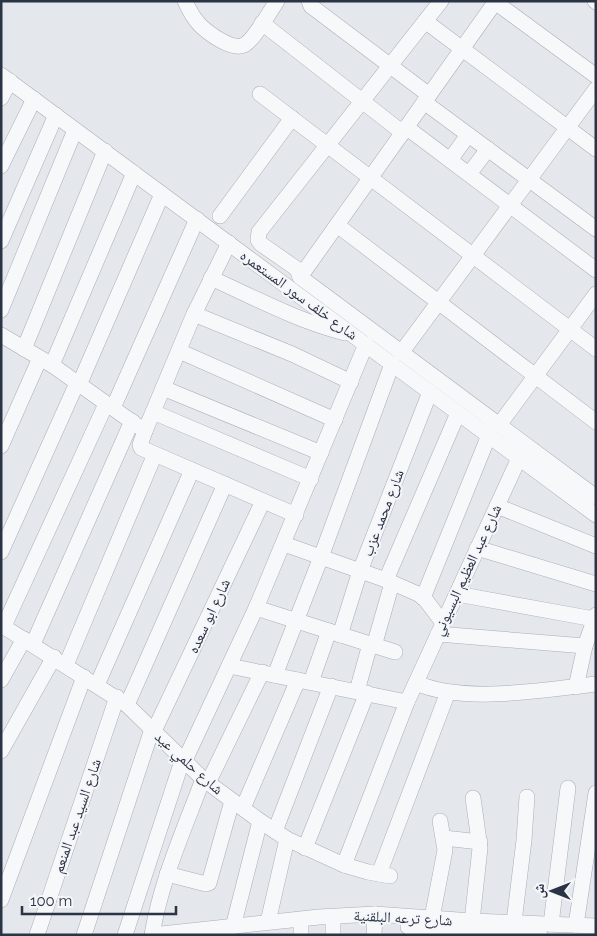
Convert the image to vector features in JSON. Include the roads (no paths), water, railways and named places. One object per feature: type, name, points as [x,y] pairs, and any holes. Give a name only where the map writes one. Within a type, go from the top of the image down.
[{"type":"street","points":[[186,1],[193,17],[200,26],[233,46],[239,46],[249,41],[277,1]]},
{"type":"street","points":[[309,1],[311,6],[390,66],[468,135],[596,229]]},
{"type":"street","points":[[441,1],[258,235],[259,242],[297,269],[300,278],[396,358],[494,430],[596,497]]},
{"type":"street","points":[[300,278],[496,2],[596,76]]},
{"type":"street","points":[[425,21],[596,149]]},
{"type":"street","points":[[262,23],[362,100],[450,160],[596,270]]},
{"type":"street","points":[[1,98],[6,78]]},
{"type":"street","name":"شارع خلف سور المستعمره","points":[[6,78],[360,341],[396,358],[430,392],[458,413],[494,430],[519,458],[596,515]]},
{"type":"street","points":[[152,935],[157,907],[167,874],[206,781],[268,674],[296,621],[396,358],[596,89]]},
{"type":"street","points":[[260,94],[596,349]]},
{"type":"street","points":[[1,166],[34,99]]},
{"type":"street","points":[[1,241],[56,115]]},
{"type":"street","points":[[220,216],[292,118]]},
{"type":"street","points":[[1,310],[75,130]]},
{"type":"street","points":[[450,160],[468,135]]},
{"type":"street","points":[[469,174],[488,149]]},
{"type":"street","points":[[24,349],[105,151]]},
{"type":"street","points":[[1,446],[46,362],[134,173]]},
{"type":"street","points":[[1,552],[162,194]]},
{"type":"street","points":[[2,625],[110,406],[196,219]]},
{"type":"street","points":[[337,225],[596,422]]},
{"type":"street","points":[[228,243],[194,314],[140,446],[296,515]]},
{"type":"street","points":[[125,935],[184,759],[256,608],[284,544],[350,382],[360,341],[211,278]]},
{"type":"street","points":[[423,598],[494,430],[596,294]]},
{"type":"street","points":[[194,314],[292,354],[350,382]]},
{"type":"street","points":[[1,335],[46,362],[145,431]]},
{"type":"street","points":[[178,351],[335,420]]},
{"type":"street","points":[[163,388],[322,452]]},
{"type":"street","name":"شارع محمد عزب","points":[[167,874],[206,884],[210,882],[237,805],[304,681],[334,633],[430,392]]},
{"type":"street","points":[[153,412],[311,479]]},
{"type":"street","points":[[305,848],[362,692],[389,581],[458,413]]},
{"type":"street","points":[[1,680],[29,642],[132,422]]},
{"type":"street","points":[[1,751],[60,661],[155,454]]},
{"type":"street","name":"شارع عبد العظيم البسيوني","points":[[344,865],[407,702],[519,458]]},
{"type":"street","points":[[97,685],[192,470]]},
{"type":"street","name":"شارع السيد عبد المنعم","points":[[37,935],[122,701],[225,484]]},
{"type":"street","name":"شارع ابو سعده","points":[[84,935],[153,730],[263,501]]},
{"type":"street","points":[[496,506],[596,546]]},
{"type":"street","points":[[284,544],[389,581],[423,598],[441,628],[585,646]]},
{"type":"street","points":[[478,548],[596,584]]},
{"type":"street","points":[[456,594],[595,617],[585,646],[576,687]]},
{"type":"street","points":[[256,608],[395,652]]},
{"type":"street","name":"شارع حلمي عيد","points":[[2,625],[122,701],[206,781],[281,835],[344,865],[384,875],[448,692]]},
{"type":"street","points":[[229,666],[407,702]]},
{"type":"street","points":[[1,900],[84,677]]},
{"type":"street","points":[[416,683],[427,688],[448,692],[487,694],[596,684]]},
{"type":"street","points":[[265,930],[281,835],[331,686]]},
{"type":"street","points":[[545,929],[568,788]]},
{"type":"street","points":[[576,925],[596,793]]},
{"type":"street","points":[[514,922],[527,797]]},
{"type":"street","points":[[472,922],[480,842],[473,798]]},
{"type":"street","points":[[233,931],[260,821]]},
{"type":"street","points":[[432,918],[444,859],[444,838],[440,821]]},
{"type":"street","points":[[444,838],[480,842]]},
{"type":"street","name":"شارع ترعه البلقنية","points":[[265,930],[337,915],[414,931],[453,933],[545,929],[576,925],[596,926]]},
{"type":"street","name":"شارع ترعه البلقنية","points":[[152,935],[265,930],[301,931],[432,918],[472,922],[514,922],[545,929]]}]
